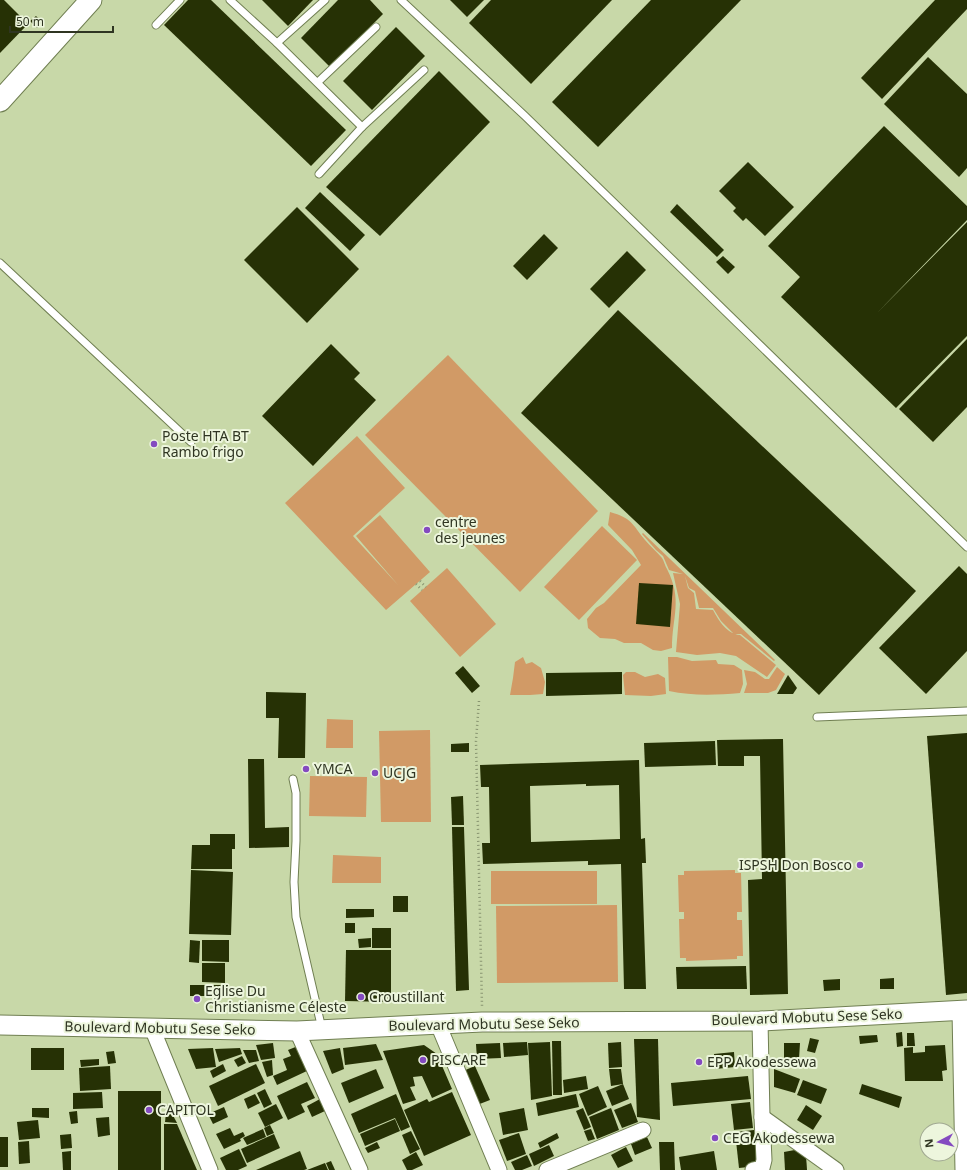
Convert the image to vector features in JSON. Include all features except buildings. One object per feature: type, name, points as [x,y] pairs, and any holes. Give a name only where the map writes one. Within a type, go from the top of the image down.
[{"type":"main road","points":[[0,101],[91,0]]},
{"type":"street","name":"Boulevard Mobutu Sese Seko","points":[[0,1025],[297,1031],[482,1022],[760,1021],[963,1010]]},
{"type":"street","points":[[963,1010],[963,1170]]},
{"type":"street","points":[[753,1170],[759,1169],[764,1165],[760,1021]]},
{"type":"street","points":[[438,1024],[499,1170]]},
{"type":"street","points":[[152,1028],[210,1170]]},
{"type":"street","points":[[297,1031],[360,1170]]},
{"type":"street","points":[[762,1117],[836,1170]]},
{"type":"street","points":[[547,1170],[642,1130]]},
{"type":"lane","points":[[156,25],[180,0]]},
{"type":"lane","points":[[230,0],[277,42],[362,127]]},
{"type":"lane","points":[[277,42],[325,0]]},
{"type":"lane","points":[[401,0],[525,116],[967,547]]},
{"type":"lane","points":[[318,82],[376,27]]},
{"type":"lane","points":[[319,174],[362,127],[424,70]]},
{"type":"lane","points":[[0,263],[191,442]]},
{"type":"lane","points":[[817,717],[967,711]]},
{"type":"lane","points":[[293,779],[296,800],[294,882],[296,916],[322,1030]]},
{"type":"path","points":[[420,580],[426,586]]},
{"type":"path","points":[[416,584],[422,590]]},
{"type":"path","points":[[479,701],[476,741],[482,1022]]},
{"type":"shaded area","points":[[448,355],[598,511],[520,592],[365,435]]},
{"type":"shaded area","points":[[357,436],[405,488],[353,536],[398,585],[356,536],[380,515],[430,572],[386,610],[285,503]]},
{"type":"shaded area","points":[[610,512],[617,514],[631,522],[662,558],[675,590],[676,608],[672,648],[661,651],[653,650],[641,643],[624,643],[615,639],[600,638],[588,628],[587,619],[596,608],[604,603],[641,565],[632,550],[608,525]]},
{"type":"shaded area","points":[[602,526],[637,560],[579,620],[544,587]]},
{"type":"shaded area","points":[[643,533],[775,660],[774,661],[741,634],[735,634],[740,635],[776,665],[767,677],[736,656],[720,653],[697,655],[676,652],[680,604],[673,573],[683,574],[669,570],[663,556],[642,534]],"holes":[[[685,576],[689,588],[695,591],[699,608],[713,608],[721,621],[733,633],[727,630],[713,610],[696,609],[694,593],[688,588]]]},
{"type":"shaded area","points":[[447,568],[496,624],[460,657],[410,601]]},
{"type":"shaded area","points":[[523,657],[526,664],[532,662],[541,668],[545,682],[543,694],[510,695],[515,662]]},
{"type":"shaded area","points":[[668,657],[677,657],[692,661],[716,660],[718,664],[734,665],[742,670],[743,684],[740,693],[704,695],[669,691]]},
{"type":"shaded area","points":[[777,667],[785,674],[776,690],[768,693],[744,693],[747,684],[744,670],[755,672],[765,679],[769,679]]},
{"type":"shaded area","points":[[626,672],[635,672],[645,677],[658,674],[665,678],[666,694],[651,696],[625,695],[623,675]]},
{"type":"shaded area","points":[[327,719],[353,720],[353,748],[326,748]]},
{"type":"shaded area","points":[[430,730],[431,822],[381,822],[379,731]]},
{"type":"shaded area","points":[[310,776],[367,777],[366,817],[309,816]]},
{"type":"shaded area","points":[[333,855],[381,857],[381,883],[332,883]]},
{"type":"shaded area","points":[[735,870],[735,873],[741,873],[742,912],[737,912],[737,920],[742,920],[743,956],[737,956],[737,959],[686,961],[686,958],[680,958],[679,919],[684,919],[684,912],[679,912],[678,875],[684,875],[684,871]]},
{"type":"shaded area","points":[[491,871],[597,871],[597,904],[491,904]]},
{"type":"shaded area","points":[[617,905],[618,982],[497,983],[496,906]]},
{"type":"place","name":"Poste HTA BT Rambo frigo","points":[[154,444]]},
{"type":"place","name":"centre des jeunes","points":[[427,530]]},
{"type":"place","name":"YMCA","points":[[306,769]]},
{"type":"place","name":"UCJG","points":[[375,773]]},
{"type":"place","name":"ISPSH Don Bosco","points":[[860,865]]},
{"type":"place","name":"Croustillant","points":[[361,997]]},
{"type":"place","name":"Eglise Du Christianisme Céleste","points":[[197,999]]},
{"type":"place","name":"PISCARE","points":[[423,1060]]},
{"type":"place","name":"EPP Akodessewa","points":[[699,1062]]},
{"type":"place","name":"CAPITOL","points":[[149,1110]]},
{"type":"place","name":"CEG Akodessewa","points":[[715,1138]]}]
